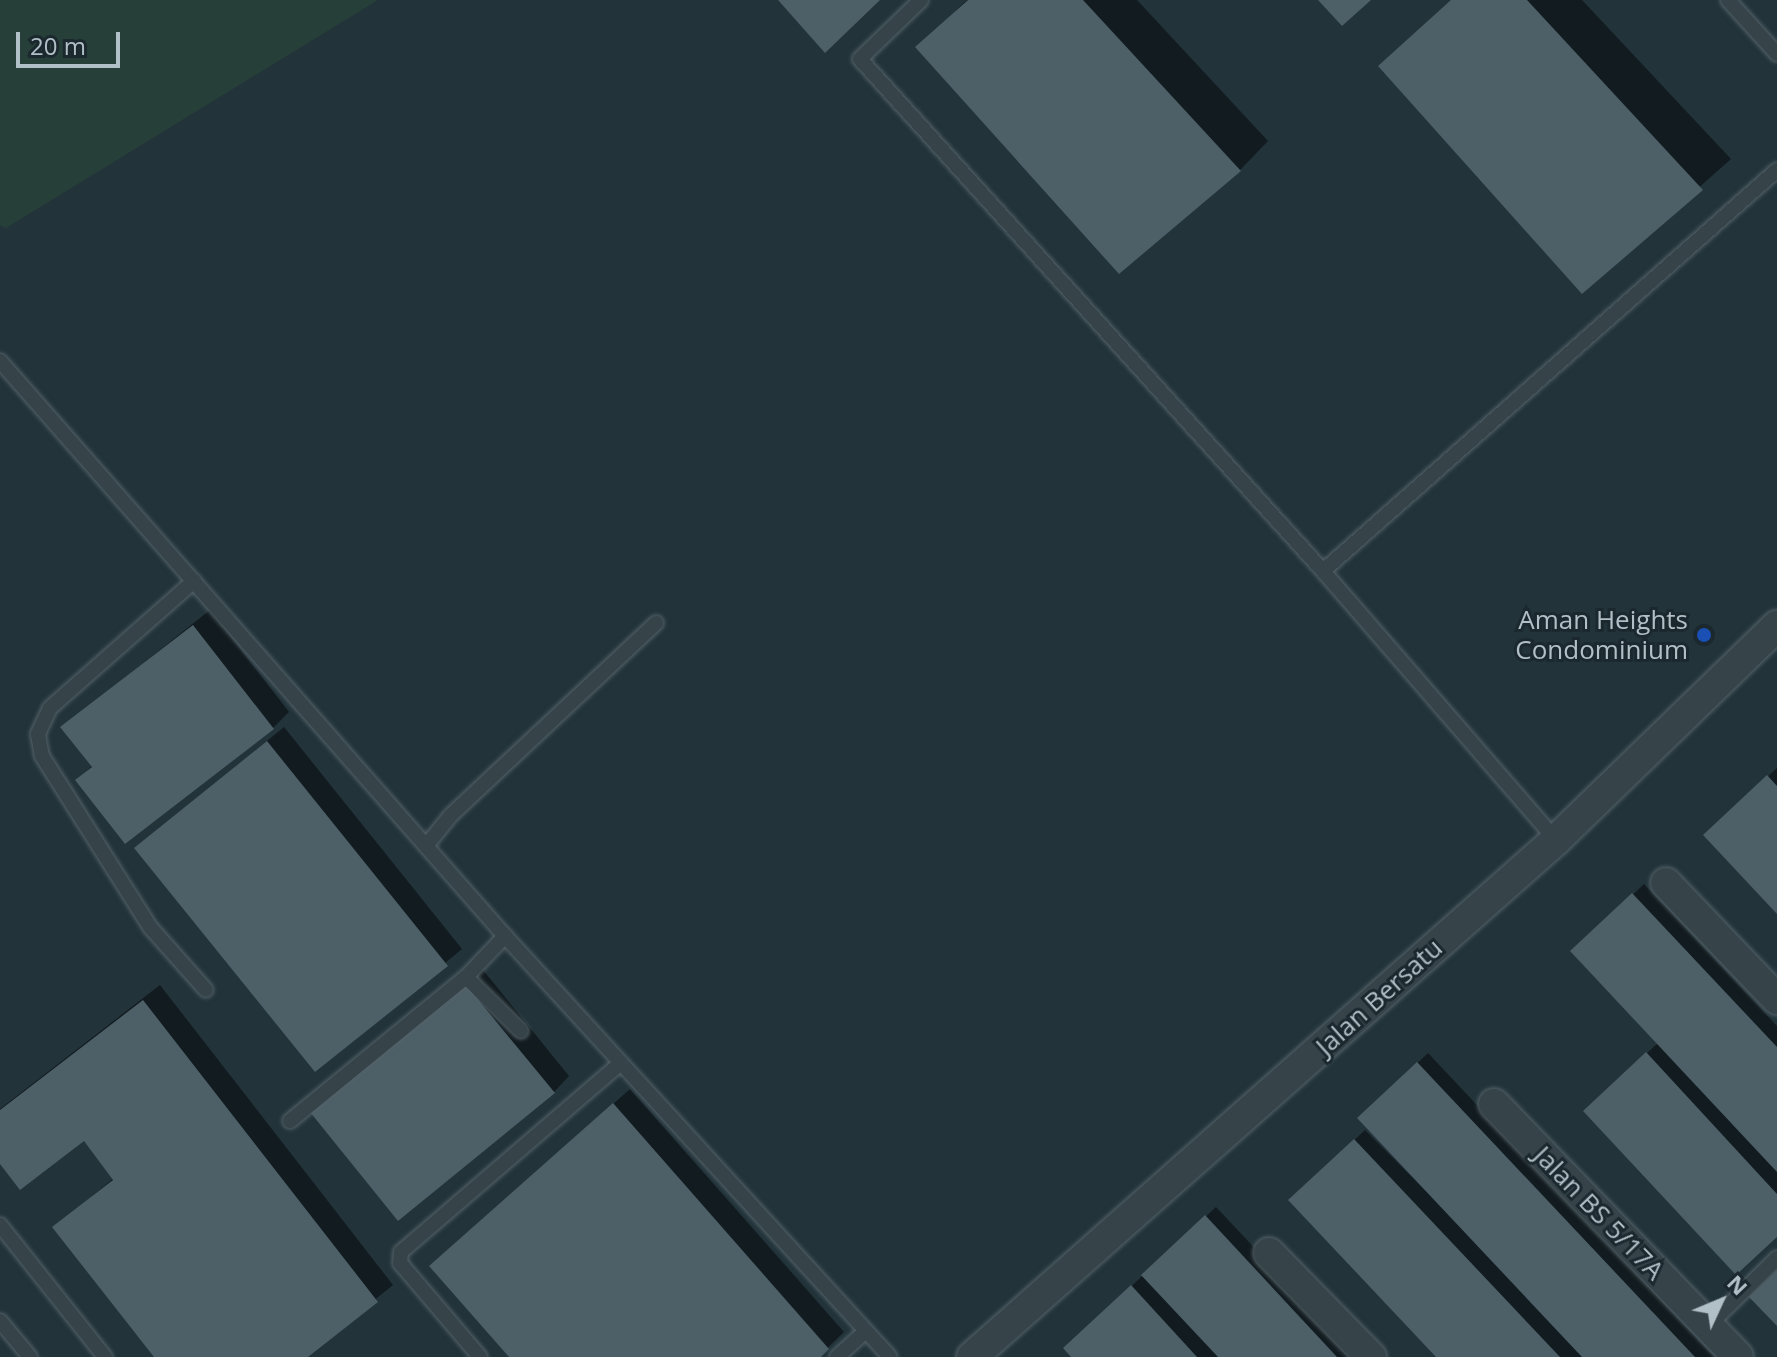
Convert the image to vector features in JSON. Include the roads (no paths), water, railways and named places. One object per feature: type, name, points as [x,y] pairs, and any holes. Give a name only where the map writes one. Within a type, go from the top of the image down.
[{"type":"street","name":"Jalan Bersatu","points":[[989,1352],[1556,840],[1777,626]]},
{"type":"street","points":[[1666,883],[1777,999]]},
{"type":"street","name":"Jalan BS 5/17A","points":[[1494,1104],[1738,1357]]},
{"type":"street","points":[[1269,1253],[1371,1357]]},
{"type":"lane","points":[[921,0],[860,59],[1323,571],[1556,840]]},
{"type":"lane","points":[[1728,0],[1777,54]]},
{"type":"lane","points":[[1323,571],[1777,170]]},
{"type":"lane","points":[[0,361],[505,936],[890,1357]]},
{"type":"lane","points":[[194,581],[50,708],[38,734],[42,756],[150,927],[206,990]]},
{"type":"lane","points":[[426,846],[451,815],[656,623]]},
{"type":"lane","points":[[290,1121],[466,977],[505,936]]},
{"type":"lane","points":[[466,977],[521,1031]]},
{"type":"lane","points":[[480,1357],[400,1263],[401,1252],[621,1063]]},
{"type":"lane","points":[[0,1225],[105,1357]]},
{"type":"lane","points":[[1708,1326],[1777,1258]]},
{"type":"lane","points":[[0,1321],[30,1357]]},
{"type":"lane","points":[[837,1357],[866,1331]]},
{"type":"place","name":"Aman Heights Condominium","points":[[1704,635]]}]
